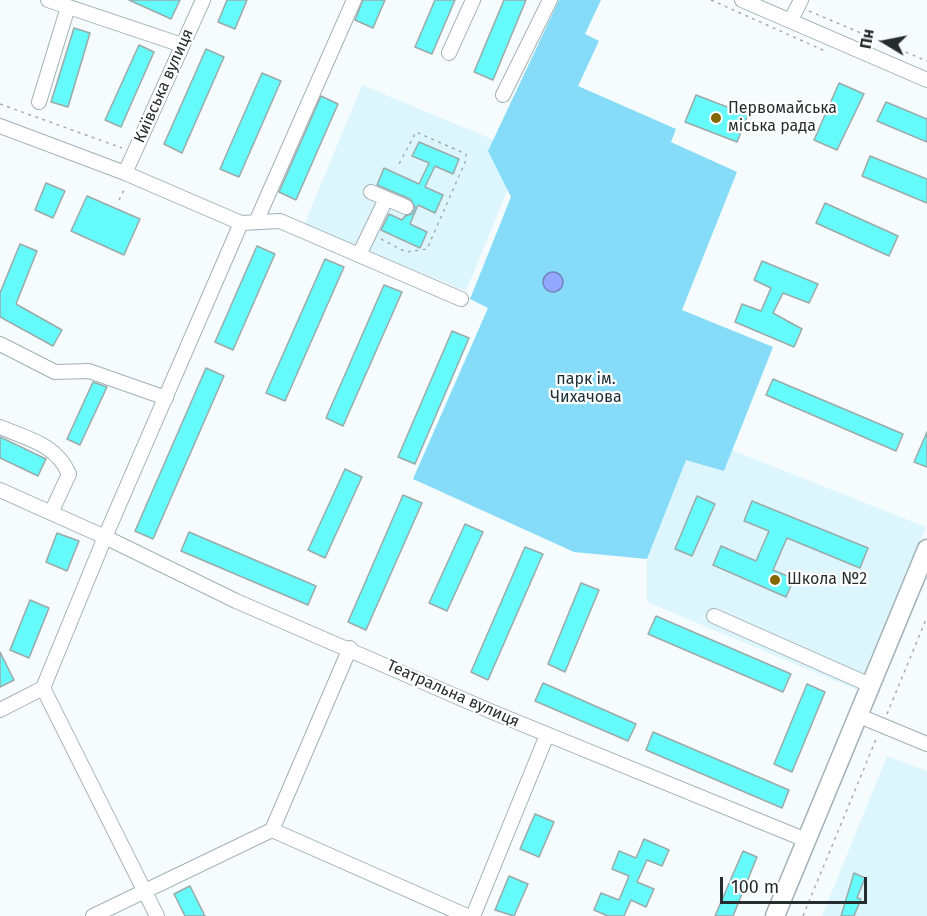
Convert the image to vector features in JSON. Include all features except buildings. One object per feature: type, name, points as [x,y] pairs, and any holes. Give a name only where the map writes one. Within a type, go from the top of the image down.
[{"type":"main road","points":[[775,916],[927,549]]},
{"type":"street","points":[[48,0],[182,45]]},
{"type":"street","name":"Київська вулиця","points":[[128,174],[134,153],[203,0]]},
{"type":"street","points":[[0,710],[43,688],[105,537],[166,398],[354,0]]},
{"type":"street","points":[[449,53],[473,0]]},
{"type":"street","points":[[503,95],[550,0]]},
{"type":"street","points":[[749,1],[927,80]]},
{"type":"street","points":[[791,20],[799,3]]},
{"type":"street","points":[[39,102],[68,7]]},
{"type":"street","points":[[0,126],[128,174],[248,223],[280,221],[461,299]]},
{"type":"street","points":[[370,192],[405,207]]},
{"type":"street","points":[[359,255],[386,199]]},
{"type":"street","points":[[0,344],[55,372],[89,371],[166,398]]},
{"type":"street","points":[[0,427],[52,450],[62,458],[69,474],[51,513]]},
{"type":"street","name":"Театральна вулиця","points":[[0,490],[105,537],[236,601],[350,648],[547,735],[806,840]]},
{"type":"street","points":[[714,616],[870,685]]},
{"type":"street","points":[[93,916],[272,830],[350,648]]},
{"type":"street","points":[[43,688],[157,916]]},
{"type":"street","points":[[857,715],[927,744]]},
{"type":"street","points":[[472,916],[547,735]]},
{"type":"street","points":[[272,830],[467,916]]},
{"type":"path","points":[[711,0],[825,51]]},
{"type":"path","points":[[799,3],[927,61]]},
{"type":"path","points":[[0,104],[134,153]]},
{"type":"path","points":[[369,234],[406,252],[427,249],[466,160],[466,154],[416,132],[399,164]]},
{"type":"path","points":[[119,200],[128,174]]},
{"type":"path","points":[[803,916],[927,617]]},
{"type":"shaded area","points":[[362,85],[523,152],[466,291],[304,225]]},
{"type":"shaded area","points":[[553,272],[560,275],[563,282],[560,289],[553,292],[546,289],[543,282],[546,275]]},
{"type":"shaded area","name":"Школа №2","points":[[732,450],[926,527],[857,690],[647,602],[647,559],[686,459],[724,471]]},
{"type":"shaded area","points":[[887,756],[927,771],[927,916],[822,916]]},
{"type":"green space","name":"парк ім. Чихачова","points":[[559,0],[601,0],[585,34],[599,41],[578,86],[676,129],[671,142],[737,172],[682,310],[773,347],[724,471],[686,460],[647,559],[574,552],[413,479],[488,308],[470,299],[511,197],[488,151]]},
{"type":"place","name":"Первомайська міська рада","points":[[716,118]]},
{"type":"place","name":"Школа №2","points":[[775,580]]}]
